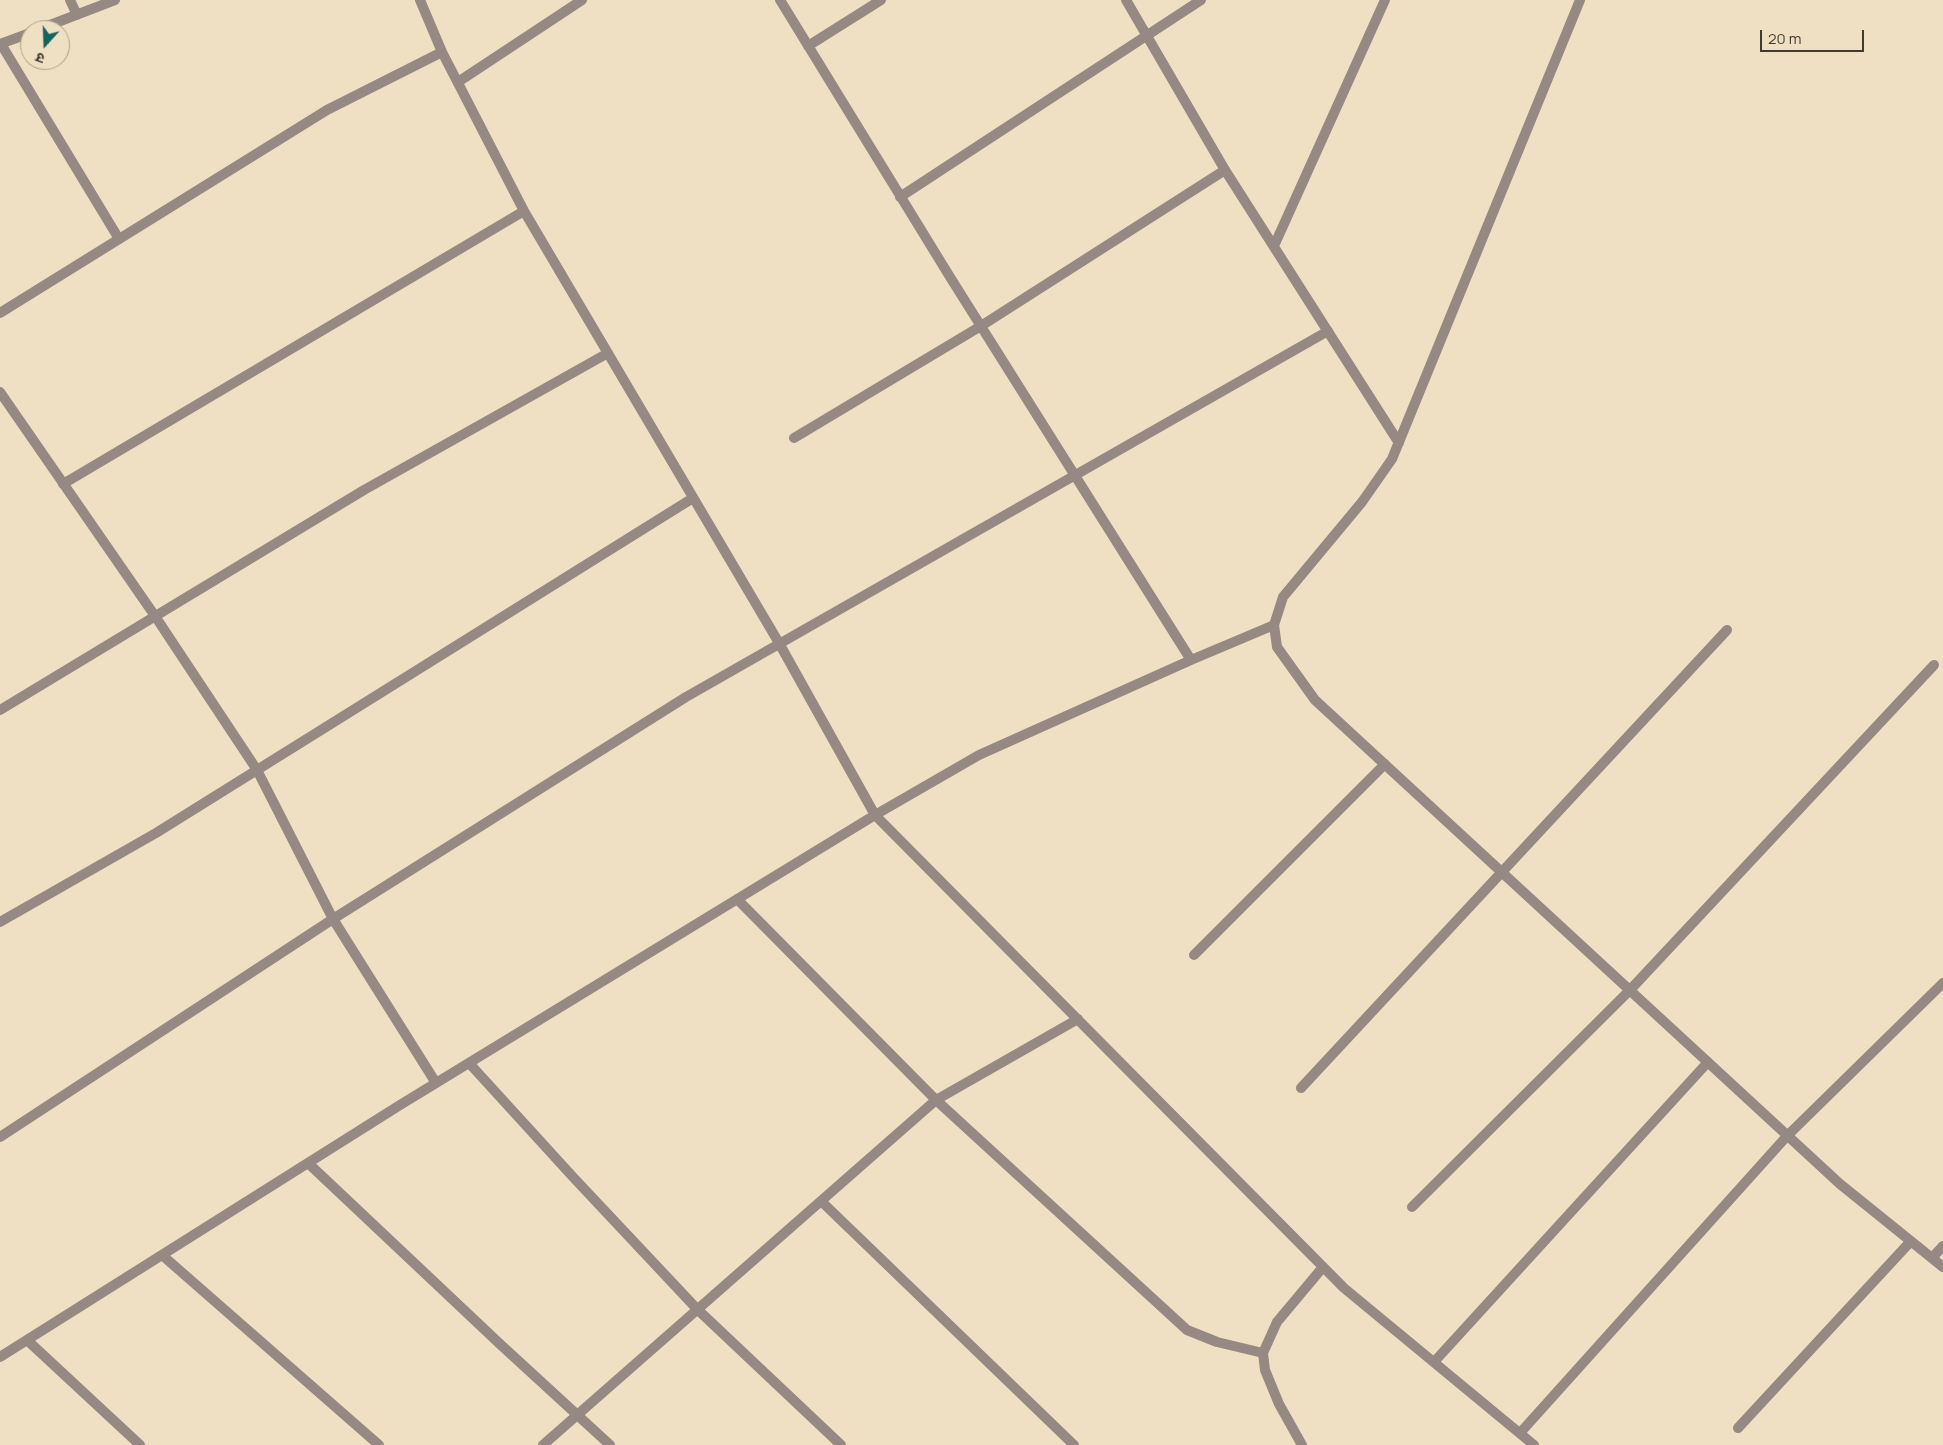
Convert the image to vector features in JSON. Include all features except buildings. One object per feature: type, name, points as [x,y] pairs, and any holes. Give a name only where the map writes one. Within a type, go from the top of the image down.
[{"type":"street","points":[[70,0],[77,15]]},
{"type":"street","points":[[64,20],[116,0]]},
{"type":"street","points":[[420,0],[442,52],[524,211],[779,643],[875,815],[1344,1288],[1534,1445]]},
{"type":"street","points":[[458,82],[582,0]]},
{"type":"street","points":[[780,0],[980,326],[1191,660]]},
{"type":"street","points":[[808,46],[880,0]]},
{"type":"street","points":[[1126,0],[1225,170],[1399,443]]},
{"type":"street","points":[[900,197],[1148,37],[1201,0]]},
{"type":"street","points":[[1274,246],[1385,0]]},
{"type":"street","points":[[1580,0],[1392,459],[1362,502],[1284,597],[1274,625],[1278,647],[1316,700],[1787,1136],[1840,1184],[1943,1268]]},
{"type":"street","points":[[20,37],[1,44],[119,239]]},
{"type":"street","points":[[0,313],[327,110],[442,52]]},
{"type":"street","points":[[794,438],[980,326],[1225,170]]},
{"type":"street","points":[[63,484],[524,211]]},
{"type":"street","points":[[0,1137],[333,919],[686,696],[1328,331]]},
{"type":"street","points":[[0,710],[364,490],[608,352]]},
{"type":"street","points":[[0,392],[155,616],[257,770],[333,919],[436,1083]]},
{"type":"street","points":[[0,922],[156,833],[693,498]]},
{"type":"street","points":[[0,1357],[436,1083],[875,815],[979,755],[1274,625]]},
{"type":"street","points":[[1301,1088],[1727,630]]},
{"type":"street","points":[[1412,1207],[1630,990],[1934,666]]},
{"type":"street","points":[[1194,955],[1385,764]]},
{"type":"street","points":[[737,899],[936,1100],[1187,1330],[1217,1342],[1263,1353]]},
{"type":"street","points":[[1520,1433],[1787,1136],[1943,983]]},
{"type":"street","points":[[543,1445],[576,1414],[936,1100],[1078,1020]]},
{"type":"street","points":[[1434,1362],[1708,1062]]},
{"type":"street","points":[[469,1063],[579,1184],[698,1309],[841,1445]]},
{"type":"street","points":[[308,1163],[610,1445]]},
{"type":"street","points":[[821,1201],[1074,1445]]},
{"type":"street","points":[[1738,1428],[1911,1242]]},
{"type":"street","points":[[1932,1258],[1943,1246]]},
{"type":"street","points":[[162,1255],[379,1445]]},
{"type":"street","points":[[1302,1445],[1279,1404],[1265,1370],[1263,1353],[1277,1322],[1323,1267]]},
{"type":"street","points":[[27,1340],[140,1445]]}]
